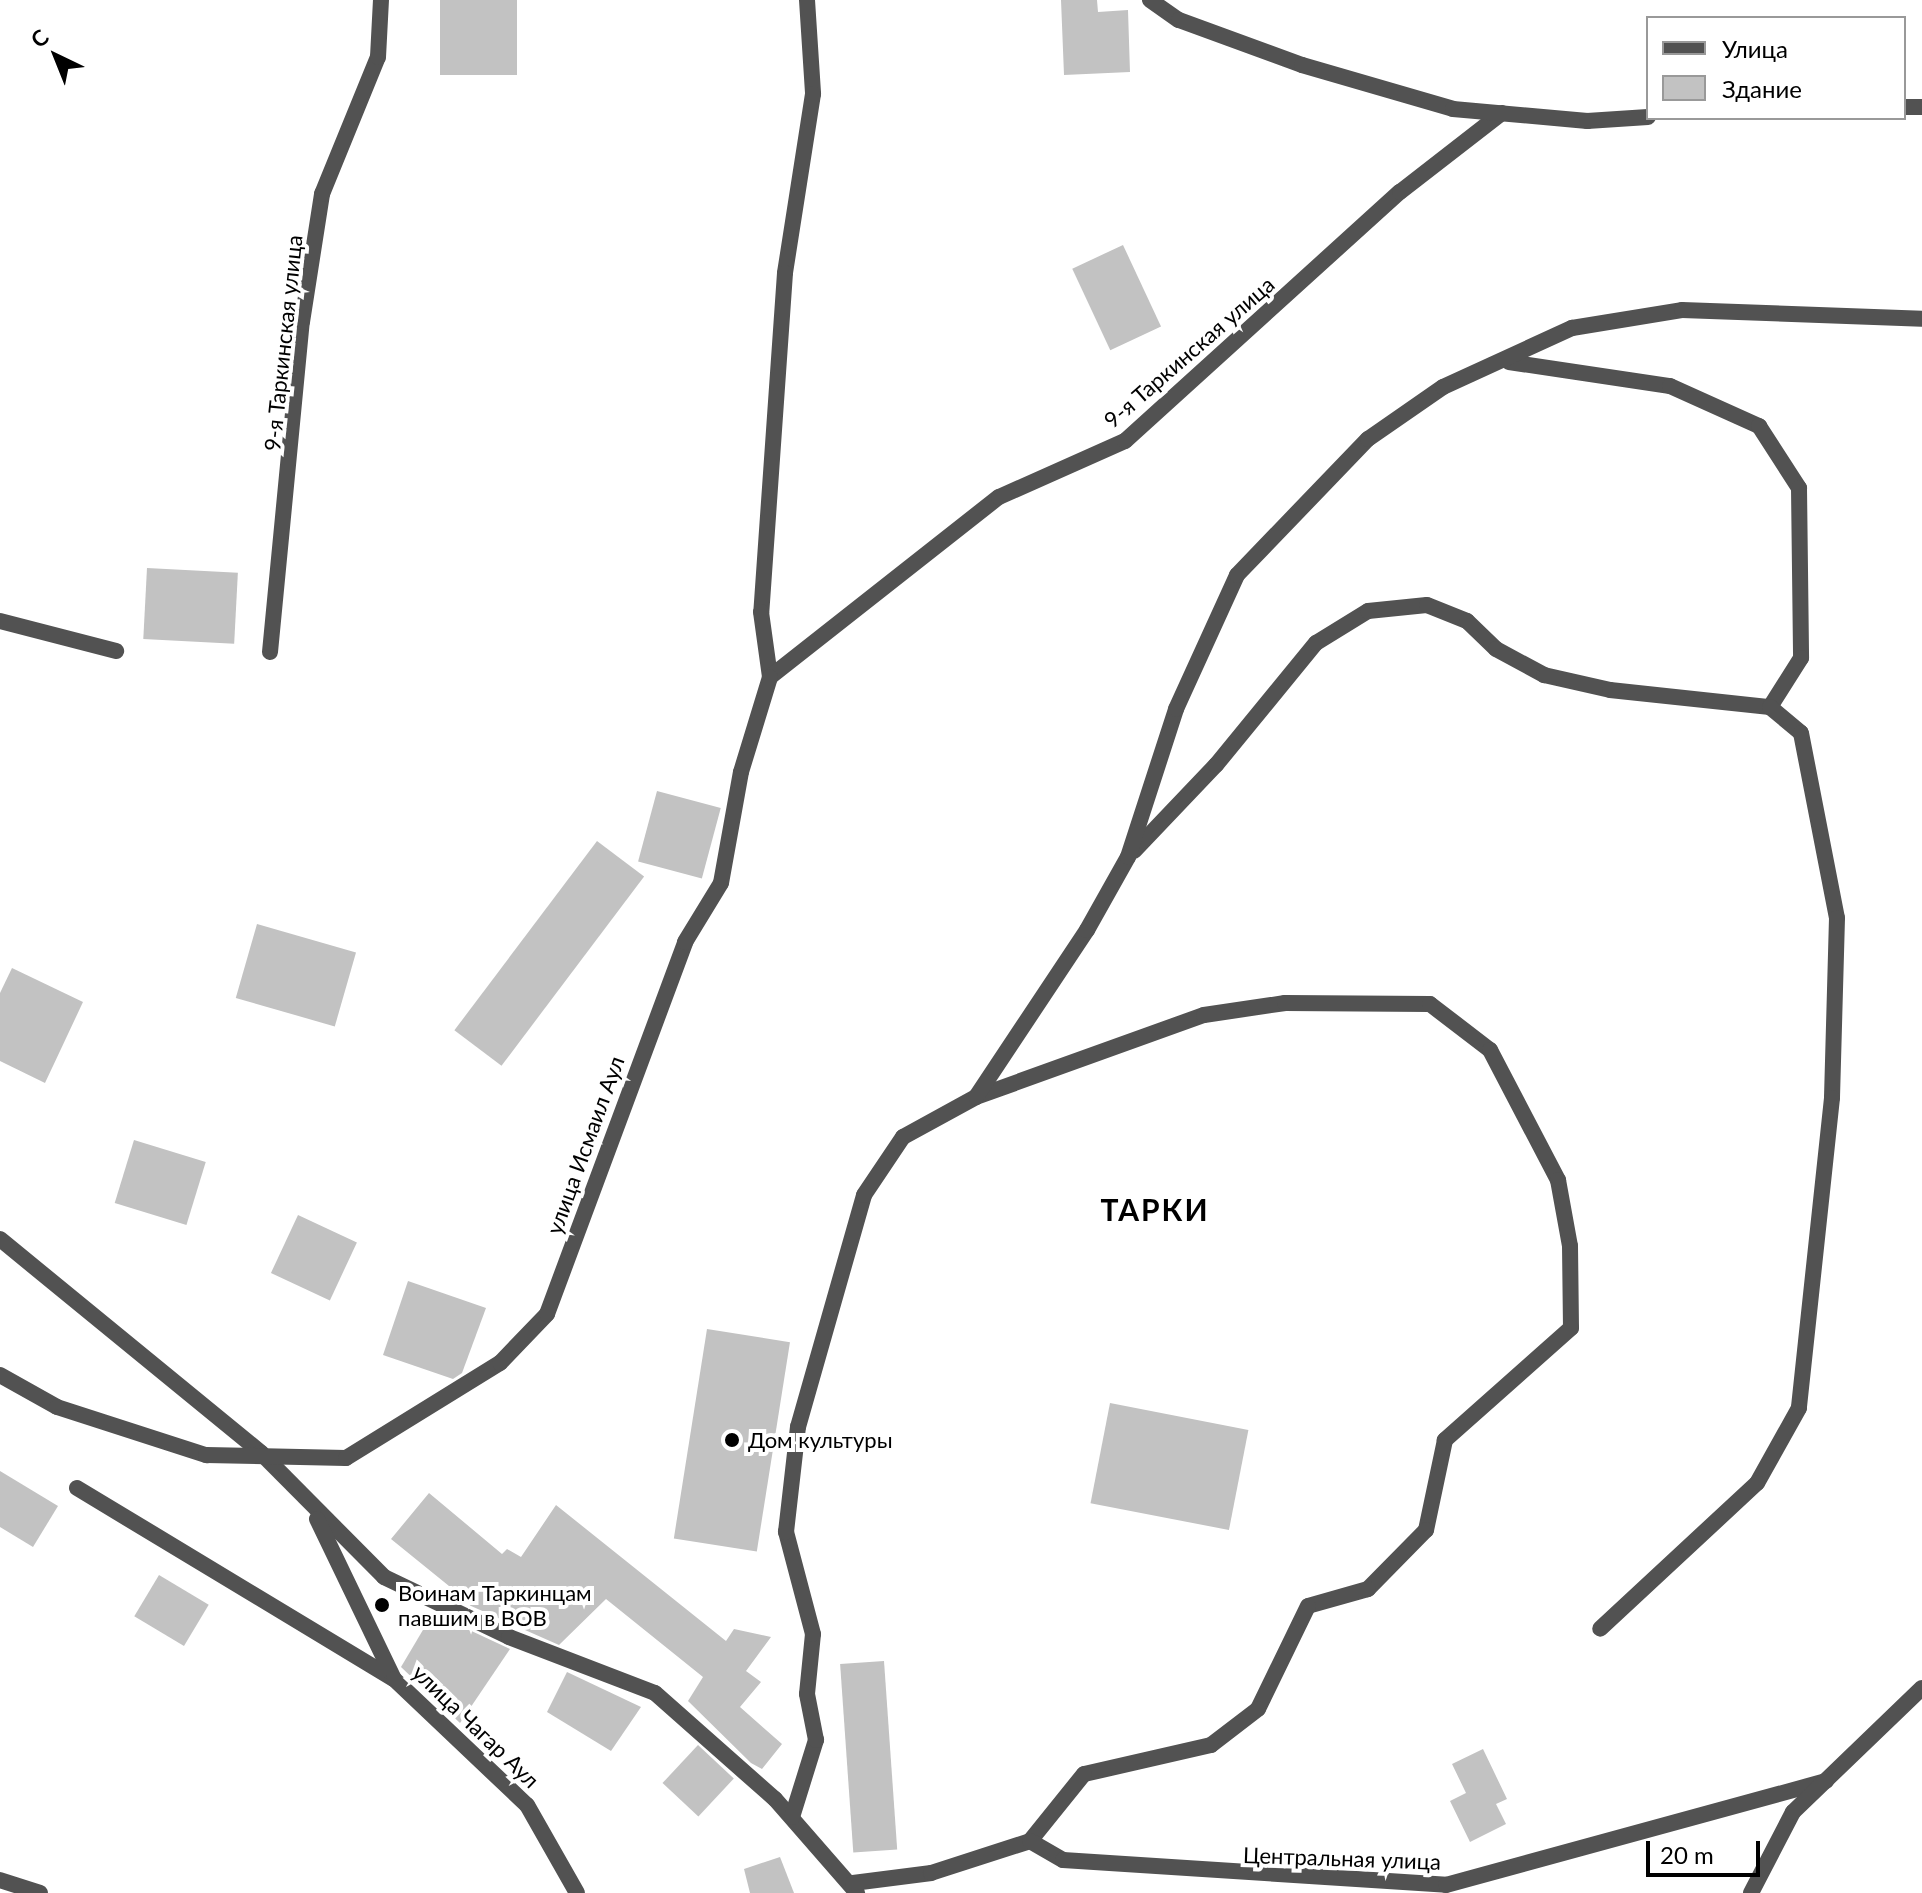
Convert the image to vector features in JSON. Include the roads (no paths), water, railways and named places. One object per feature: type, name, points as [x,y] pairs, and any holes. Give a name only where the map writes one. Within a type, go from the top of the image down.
[{"type":"street","name":"9-я Таркинская улица","points":[[270,652],[302,322],[322,194],[378,57],[381,0]]},
{"type":"street","points":[[770,677],[761,612],[785,273],[813,94],[807,0]]},
{"type":"street","points":[[1150,0],[1179,20],[1302,65],[1453,109],[1587,121],[1646,117]]},
{"type":"street","name":"9-я Таркинская улица","points":[[770,677],[999,497],[1125,441],[1400,192],[1502,113]]},
{"type":"street","points":[[1128,857],[1176,709],[1237,575],[1368,439],[1443,387],[1509,362],[1572,328],[1682,310],[1922,319]]},
{"type":"street","points":[[1509,362],[1670,386],[1759,426],[1799,488],[1801,658],[1770,707]]},
{"type":"street","points":[[976,1097],[1128,857],[1216,765],[1316,643],[1368,611],[1427,605],[1467,621],[1496,649],[1557,678],[1676,699],[1770,707],[1801,733],[1837,918],[1832,1098],[1799,1408],[1757,1483],[1600,1629]]},
{"type":"street","points":[[0,621],[116,651]]},
{"type":"street","name":"улица Исмаил Аул","points":[[0,1375],[57,1407],[206,1455],[261,1453],[346,1458],[500,1363],[547,1314],[685,942],[721,883],[741,772],[770,677]]},
{"type":"street","points":[[0,1239],[261,1453],[384,1577],[509,1637],[655,1693],[792,1817],[855,1888],[931,1873],[1030,1841],[1084,1774],[1211,1745],[1258,1709],[1308,1606],[1368,1589],[1426,1530],[1445,1440],[1571,1328],[1570,1246],[1558,1180],[1490,1050],[1430,1004],[1285,1003],[1204,1015],[1109,1044],[976,1097],[903,1137],[864,1195],[798,1427],[786,1532],[813,1634],[807,1694],[816,1740],[792,1817]]},
{"type":"street","points":[[77,1488],[394,1679]]},
{"type":"street","name":"улица Чагар Аул","points":[[309,1501],[394,1679],[527,1805],[577,1893]]},
{"type":"street","points":[[1751,1893],[1793,1812],[1922,1688]]},
{"type":"street","name":"Центральная улица","points":[[1030,1841],[1063,1860],[1445,1889],[1826,1781]]},
{"type":"street","points":[[0,1880],[40,1893]]},
{"type":"place","name":"Дом культуры","points":[[732,1440]]},
{"type":"place","name":"Воинам Таркинцам павшим в ВОВ","points":[[382,1605]]},
{"type":"district","name":"ТАРКИ","points":[[1155,1209]]}]
